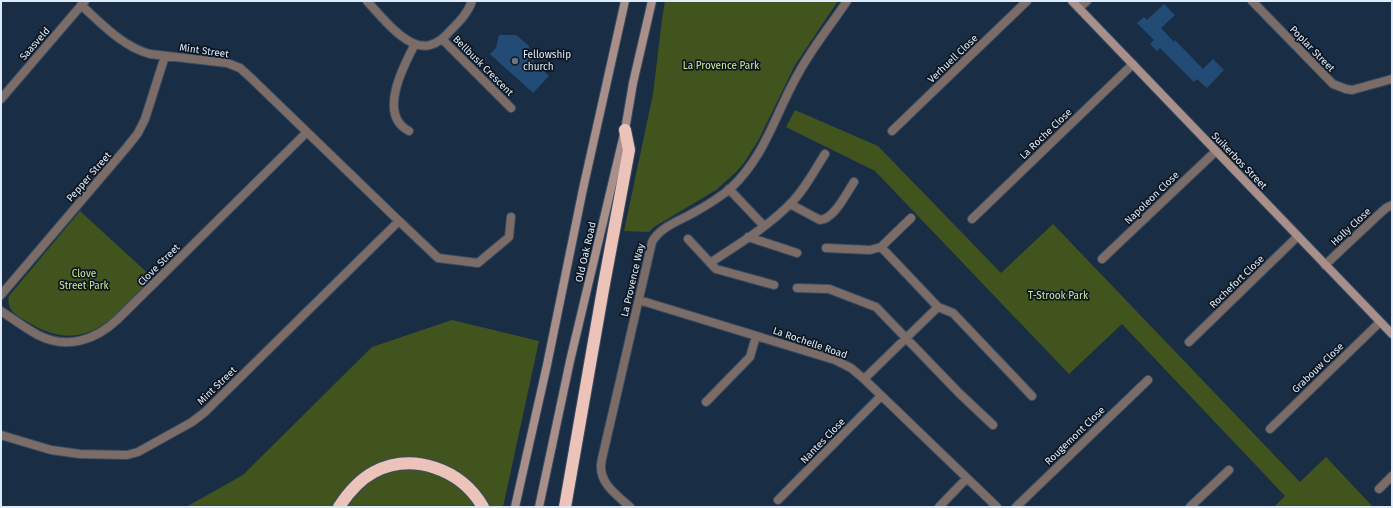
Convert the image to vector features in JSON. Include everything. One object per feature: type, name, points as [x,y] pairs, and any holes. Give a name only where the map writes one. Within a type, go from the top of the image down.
[{"type":"highway","points":[[565,507],[629,150],[625,130]]},
{"type":"highway","points":[[339,507],[355,486],[373,473],[398,464],[409,463],[430,466],[450,474],[474,493],[483,507]]},
{"type":"main road","name":"Old Oak Road","points":[[515,507],[625,1]]},
{"type":"main road","name":"Old Oak Road","points":[[539,507],[570,361],[625,130],[633,83],[652,1]]},
{"type":"main road","name":"Suikerbos Street","points":[[1072,1],[1392,334]]},
{"type":"street","points":[[366,1],[401,35],[415,44],[401,72],[395,92],[396,114],[403,127],[409,131]]},
{"type":"street","name":"Bellbusk Crescent","points":[[415,44],[421,46],[430,45],[442,39],[462,19],[470,8],[472,1]]},
{"type":"street","name":"La Provence Way","points":[[630,507],[607,484],[601,467],[652,242],[656,234],[708,204],[729,189],[744,175],[757,158],[798,73],[847,1]]},
{"type":"street","name":"Verhuell Close","points":[[892,131],[1027,1]]},
{"type":"street","points":[[1079,8],[1087,1]]},
{"type":"street","name":"Poplar Street","points":[[1255,2],[1332,84],[1352,90],[1392,79]]},
{"type":"street","name":"Mint Street","points":[[83,3],[122,41],[133,48],[150,54],[227,63],[240,68],[438,258],[478,263],[509,237],[511,217]]},
{"type":"street","name":"Saasveld","points":[[1,99],[83,3]]},
{"type":"street","name":"Bellbusk Crescent","points":[[442,39],[511,108]]},
{"type":"street","name":"Pepper Street","points":[[1,295],[138,133],[145,119],[164,56]]},
{"type":"street","name":"La Roche Close","points":[[972,219],[1133,64]]},
{"type":"street","name":"Clove Street","points":[[1,311],[25,328],[47,338],[65,342],[74,342],[90,338],[101,333],[118,319],[307,132]]},
{"type":"street","name":"Napoleon Close","points":[[1102,259],[1216,151]]},
{"type":"street","points":[[710,263],[764,226],[790,204],[802,190],[825,154]]},
{"type":"street","points":[[790,204],[816,219],[827,219],[854,182]]},
{"type":"street","points":[[729,189],[764,226]]},
{"type":"street","name":"Holly Close","points":[[1325,265],[1386,208],[1392,205]]},
{"type":"street","points":[[826,248],[870,250],[881,247],[911,218]]},
{"type":"street","name":"Mint Street","points":[[1,435],[51,450],[80,454],[121,456],[138,452],[192,422],[205,412],[399,220]]},
{"type":"street","name":"Rochefort Close","points":[[1189,342],[1298,236]]},
{"type":"street","points":[[748,237],[797,253]]},
{"type":"street","points":[[688,239],[710,263],[719,270],[774,285]]},
{"type":"street","points":[[881,247],[938,307],[953,313],[1032,396]]},
{"type":"street","points":[[797,288],[829,290],[874,305],[993,425]]},
{"type":"street","name":"La Rochelle Road","points":[[639,300],[840,362],[851,368],[997,507]]},
{"type":"street","points":[[864,379],[938,307]]},
{"type":"street","name":"Grabouw Close","points":[[1270,429],[1380,322]]},
{"type":"street","points":[[706,402],[750,357],[756,336]]},
{"type":"street","name":"Rougemont Close","points":[[1016,507],[1148,380]]},
{"type":"street","name":"Nantes Close","points":[[778,500],[881,396]]},
{"type":"street","points":[[1190,507],[1229,470]]},
{"type":"street","points":[[1379,488],[1392,476]]},
{"type":"street","points":[[939,507],[967,478]]},
{"type":"green space","name":"La Provence Park","points":[[665,1],[838,1],[795,65],[759,139],[744,163],[735,173],[716,190],[654,227],[649,232],[624,231],[653,94]]},
{"type":"green space","name":"T-Strook Park","points":[[795,110],[878,146],[1001,273],[1053,224],[1300,482],[1326,457],[1373,507],[1274,507],[1285,496],[1122,324],[1069,374],[875,171],[786,127]]},
{"type":"green space","name":"Clove Street Park","points":[[80,211],[153,278],[111,319],[97,328],[82,334],[66,336],[47,331],[22,319],[12,311],[8,301],[9,296]]},
{"type":"green space","points":[[452,320],[539,341],[503,507],[186,507],[243,475],[372,347]]},
{"type":"building","points":[[1164,4],[1175,15],[1161,28],[1203,69],[1213,59],[1224,70],[1207,88],[1197,79],[1194,82],[1160,48],[1157,51],[1150,44],[1154,40],[1137,23],[1144,17],[1147,20]]},
{"type":"building","name":"Fellowship church","points":[[499,35],[516,35],[529,46],[529,57],[549,76],[533,93],[490,54],[496,48]]},
{"type":"place","name":"Fellowship church","points":[[515,61]]}]
